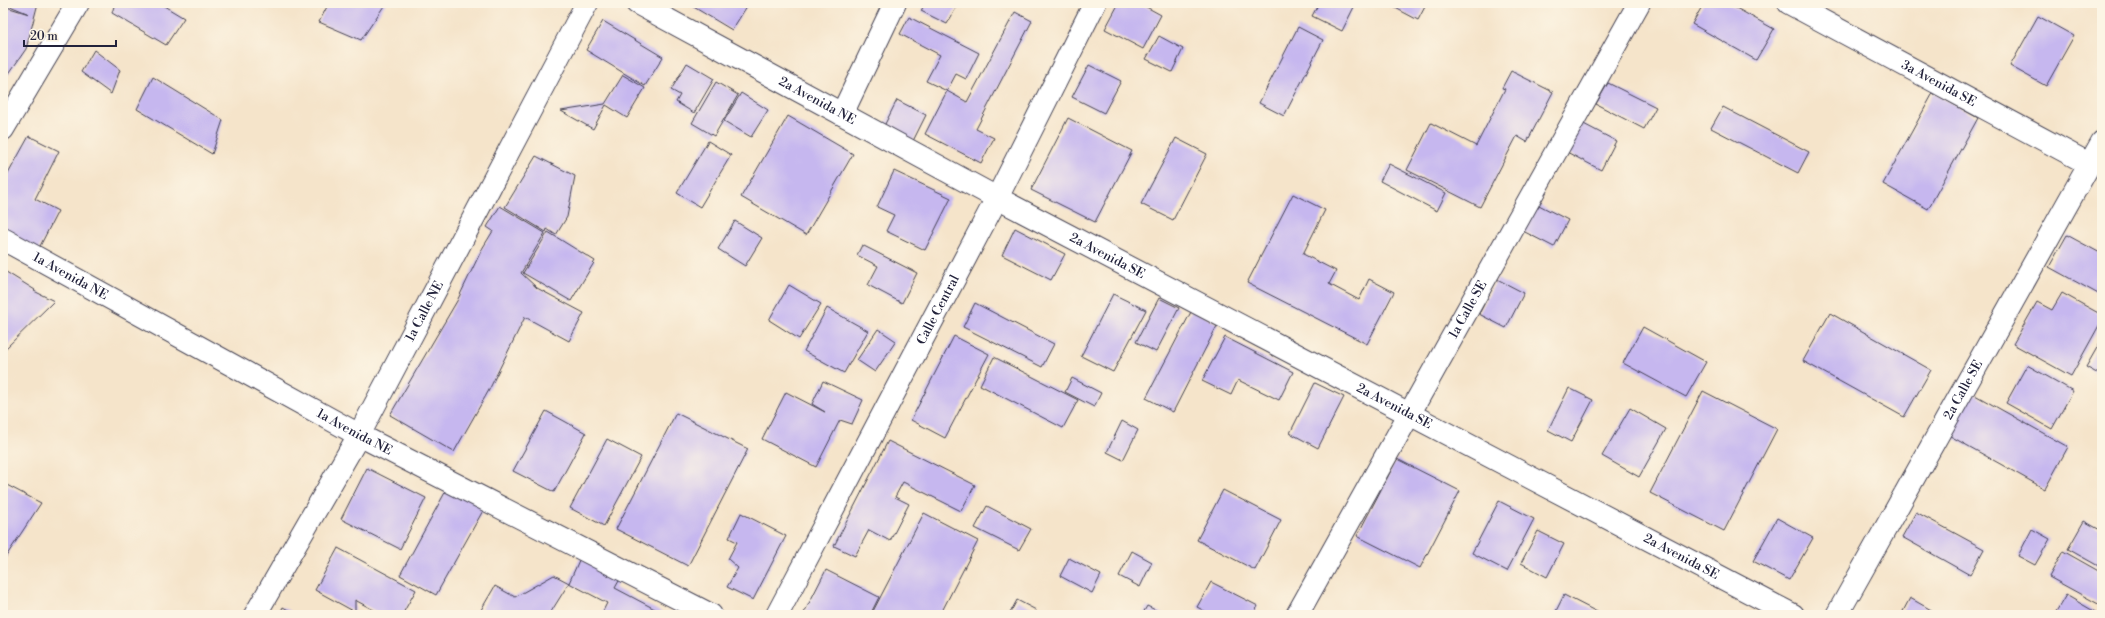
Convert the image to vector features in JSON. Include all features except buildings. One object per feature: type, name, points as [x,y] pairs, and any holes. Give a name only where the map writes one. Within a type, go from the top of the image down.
[{"type":"street","points":[[3,129],[78,3]]},
{"type":"street","name":"1a Calle NE","points":[[255,615],[359,435],[587,3]]},
{"type":"street","name":"2a Avenida NE","points":[[637,3],[997,198]]},
{"type":"street","points":[[842,114],[895,3]]},
{"type":"street","name":"Calle Central","points":[[777,615],[997,198],[1095,3]]},
{"type":"street","name":"1a Calle SE","points":[[1297,615],[1408,413],[1639,3]]},
{"type":"street","name":"3a Avenida SE","points":[[1789,3],[2089,164]]},
{"type":"street","name":"2a Calle SE","points":[[1837,615],[2102,142]]},
{"type":"street","name":"2a Avenida SE","points":[[997,198],[1793,615]]},
{"type":"street","name":"1a Avenida NE","points":[[3,239],[359,435],[711,615]]}]
